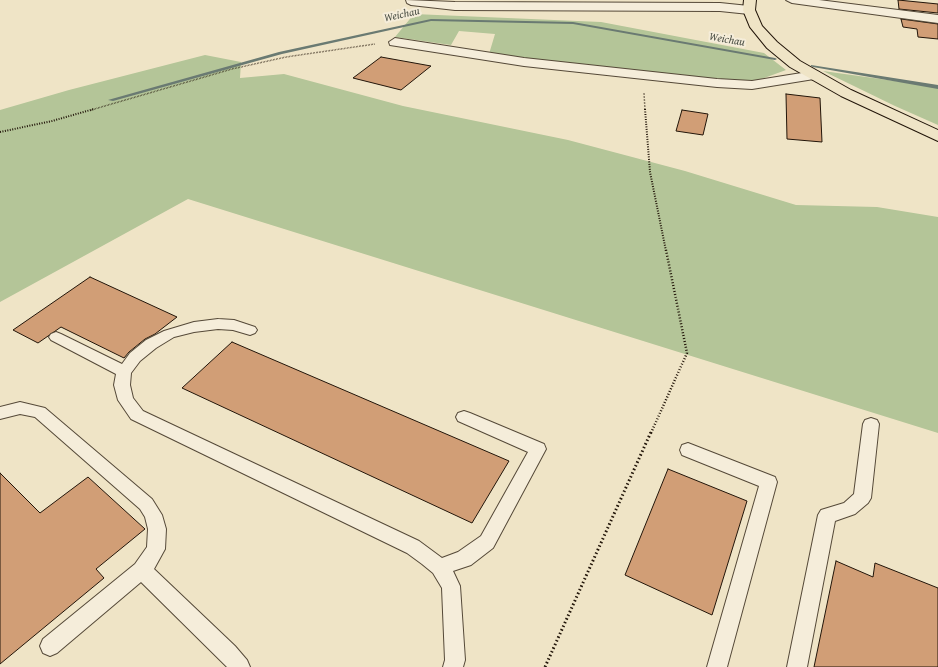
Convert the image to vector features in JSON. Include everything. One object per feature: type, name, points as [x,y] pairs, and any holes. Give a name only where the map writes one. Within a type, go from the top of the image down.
[{"type":"main road","points":[[749,5],[756,27],[772,45],[795,64],[846,92],[938,136]]},
{"type":"street","points":[[580,0],[587,2],[589,0]]},
{"type":"street","points":[[792,0],[938,19]]},
{"type":"street","points":[[411,1],[455,6],[720,7],[749,5]]},
{"type":"street","points":[[395,42],[524,62],[717,83],[752,85],[814,75]]},
{"type":"lane","points":[[250,330],[234,325],[218,324],[194,327],[169,334],[151,344],[135,357],[124,372],[122,385],[126,400],[137,415],[413,548],[440,567],[451,586],[455,660],[453,667]]},
{"type":"lane","points":[[56,337],[124,372]]},
{"type":"lane","points":[[0,413],[20,408],[40,412],[146,504],[153,515],[157,529],[156,549],[142,570],[50,646]]},
{"type":"lane","points":[[440,567],[464,559],[487,542],[538,449],[464,417]]},
{"type":"lane","points":[[797,667],[827,515],[849,509],[862,498],[871,424]]},
{"type":"lane","points":[[688,450],[769,482],[717,667]]},
{"type":"lane","points":[[142,570],[228,653],[240,667]]},
{"type":"path","points":[[0,132],[52,121],[232,69],[286,57],[395,42]]},
{"type":"path","points":[[545,667],[686,353],[650,172],[642,74]]},
{"type":"green space","points":[[414,14],[601,22],[764,53],[786,70],[756,81],[691,77],[489,54],[495,34],[459,31],[451,45],[395,37]]},
{"type":"green space","points":[[205,55],[241,62],[240,78],[284,74],[403,106],[568,140],[685,171],[796,205],[877,207],[938,217],[938,433],[188,199],[0,302],[0,110],[69,90]]},
{"type":"green space","points":[[823,71],[938,87],[938,125],[895,106]]},
{"type":"building","points":[[898,0],[938,4],[938,13],[899,9]]},
{"type":"building","points":[[901,19],[938,24],[938,39],[918,37],[917,29],[903,27]]},
{"type":"building","points":[[381,57],[431,66],[401,90],[353,78]]},
{"type":"building","points":[[786,94],[820,98],[822,142],[787,139]]},
{"type":"building","points":[[682,110],[708,114],[703,135],[676,131]]},
{"type":"building","points":[[90,277],[177,317],[155,334],[145,339],[124,358],[61,327],[38,343],[13,330]]},
{"type":"building","points":[[232,342],[509,461],[472,523],[182,388]]},
{"type":"building","points":[[668,469],[747,501],[712,615],[625,575]]},
{"type":"building","points":[[0,473],[40,513],[88,477],[145,529],[96,569],[104,578],[0,664]]},
{"type":"building","points":[[836,561],[873,577],[875,563],[938,588],[938,667],[814,667]]},
{"type":"waterway","name":"Weichau","points":[[111,100],[281,53],[431,20],[573,23],[775,59]]},
{"type":"waterway","name":"Weichau","points":[[813,66],[938,87]]}]
